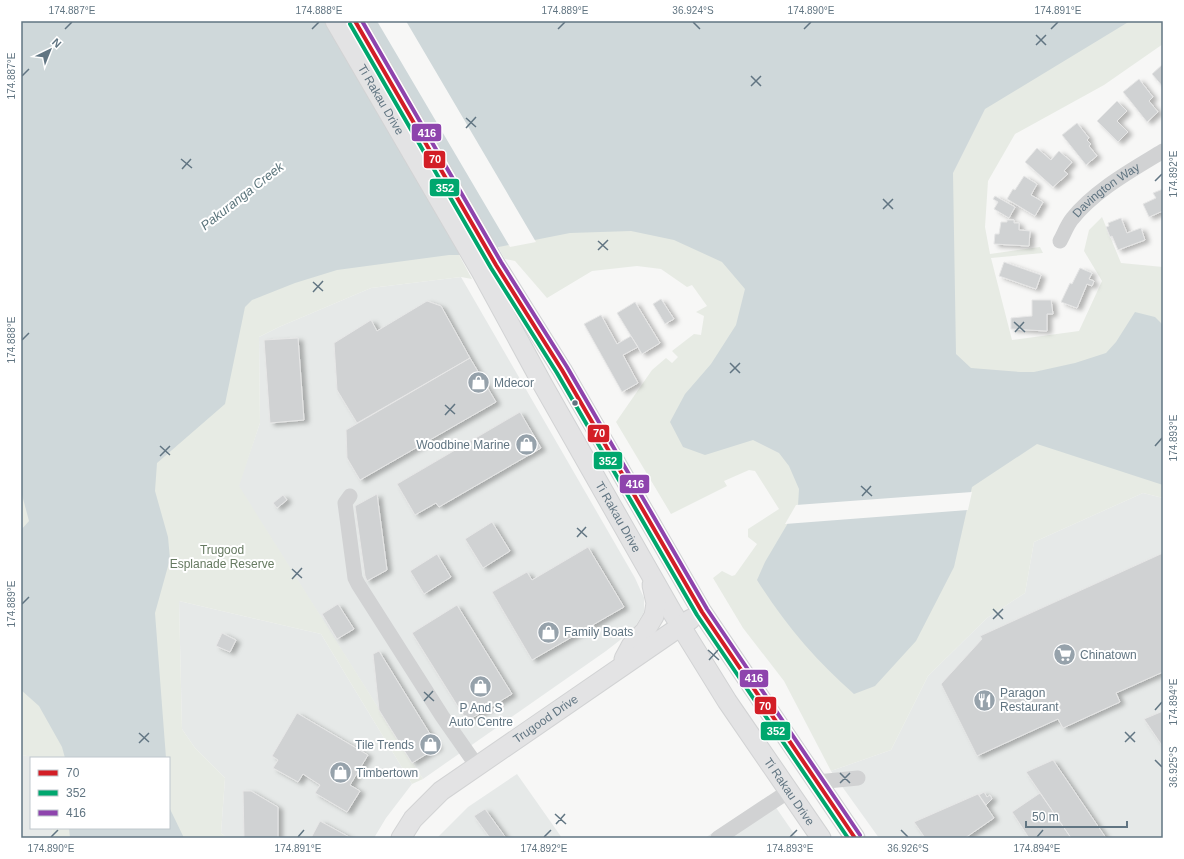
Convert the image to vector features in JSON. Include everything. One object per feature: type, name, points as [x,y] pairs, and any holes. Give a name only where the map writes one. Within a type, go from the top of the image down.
[{"type":"main road","name":"Ti Rakau Drive","points":[[335,21],[489,269],[562,370],[702,612],[855,838]]},
{"type":"main road","name":"Ti Rakau Drive","points":[[355,21],[489,269],[650,574],[680,626],[727,701],[821,838]]},
{"type":"main road","points":[[619,668],[631,646],[645,631],[654,616],[656,603],[650,574]]},
{"type":"main road","name":"Trugood Drive","points":[[401,838],[413,819],[430,801],[477,766],[702,612]]},
{"type":"street","name":"Davington Way","points":[[1060,241],[1071,220],[1086,204],[1122,176],[1163,151]]},
{"type":"street","points":[[350,496],[345,503],[355,578],[442,716],[477,766]]},
{"type":"street","points":[[817,782],[858,778]]},
{"type":"street","points":[[718,838],[789,791]]},
{"type":"shaded area","points":[[461,277],[635,578],[644,598],[644,612],[633,630],[606,651],[423,779],[238,486],[260,423],[259,337],[371,288]]},
{"type":"shaded area","points":[[1143,493],[1163,498],[1163,838],[879,838],[831,771],[891,750],[928,676],[987,618],[1025,593],[1034,542]]},
{"type":"shaded area","points":[[179,601],[321,634],[412,784],[386,818],[374,838],[227,838],[221,833],[225,778],[195,748],[182,729]]},
{"type":"shaded area","points":[[21,755],[40,757],[30,757],[30,829],[53,829],[51,838],[21,838]]},
{"type":"shaded area","points":[[517,774],[562,838],[437,838],[468,807]]},
{"type":"shaded area","points":[[768,796],[797,838],[705,838]]},
{"type":"green space","name":"Trugood Esplanade Reserve","points":[[497,21],[1163,21],[1163,44],[1104,85],[1015,134],[988,181],[985,227],[990,254],[1040,247],[1043,253],[991,258],[1012,340],[1079,331],[1102,281],[1084,251],[1089,230],[1102,217],[1121,263],[1163,267],[1163,498],[1143,493],[1034,542],[1025,593],[987,618],[928,676],[891,750],[831,771],[784,681],[743,628],[713,578],[722,571],[732,576],[735,575],[757,544],[748,537],[748,529],[779,509],[755,471],[749,470],[724,481],[727,486],[671,514],[616,422],[652,370],[666,358],[672,363],[678,357],[672,351],[694,334],[701,335],[704,316],[696,312],[707,306],[692,285],[687,287],[661,269],[637,266],[592,271],[547,298],[515,261],[505,259],[498,247],[459,255],[472,279],[461,277],[371,288],[259,337],[260,423],[239,486],[423,779],[412,784],[321,634],[179,601],[182,729],[195,748],[225,778],[221,833],[227,838],[51,838],[53,829],[170,829],[170,757],[34,757],[21,755],[21,270]]},
{"type":"water","name":"Pakuranga Creek","points":[[21,21],[1130,21],[985,109],[953,173],[956,354],[971,368],[1034,372],[1075,363],[1106,353],[1116,342],[1135,312],[1155,317],[1163,325],[1163,485],[1037,444],[972,487],[954,567],[916,641],[875,686],[854,694],[801,641],[767,596],[757,580],[765,562],[798,506],[799,489],[789,466],[779,453],[753,440],[705,455],[683,447],[670,422],[685,394],[711,364],[736,325],[745,289],[722,262],[674,240],[631,231],[570,233],[458,255],[337,270],[295,283],[252,300],[245,307],[225,404],[157,463],[155,491],[168,537],[170,559],[155,613],[166,757],[65,757],[62,747],[39,706],[21,690],[21,530],[29,521],[21,491]]},
{"type":"water","points":[[170,809],[184,838],[70,838],[69,829],[170,829]]},
{"type":"pier","points":[[377,21],[406,21],[536,242],[510,247]]},
{"type":"pier","points":[[972,492],[968,510],[785,524],[796,505]]},
{"type":"building","points":[[1163,64],[1163,87],[1152,74]]},
{"type":"building","points":[[1139,79],[1153,97],[1149,101],[1158,112],[1147,122],[1123,92]]},
{"type":"building","points":[[1117,101],[1127,111],[1117,121],[1128,132],[1118,142],[1097,121]]},
{"type":"building","points":[[1077,123],[1089,138],[1087,140],[1091,144],[1089,146],[1097,156],[1086,165],[1062,135]]},
{"type":"building","points":[[1037,148],[1051,160],[1059,151],[1072,162],[1064,171],[1068,174],[1053,187],[1025,162]]},
{"type":"building","points":[[1024,176],[1037,184],[1031,195],[1043,202],[1035,216],[1007,199]]},
{"type":"building","points":[[1163,189],[1163,211],[1149,217],[1143,204],[1156,198],[1153,193]]},
{"type":"building","points":[[995,196],[1015,207],[1009,218],[994,209],[998,202],[993,199]]},
{"type":"building","points":[[1121,218],[1127,233],[1141,228],[1145,240],[1118,250],[1106,227],[1109,226],[1108,223]]},
{"type":"building","points":[[1007,220],[1014,220],[1014,223],[1019,223],[1019,230],[1030,231],[1029,246],[994,244],[995,234],[999,234],[1001,222],[1007,222]]},
{"type":"building","points":[[1004,262],[1041,275],[1036,289],[999,276]]},
{"type":"building","points":[[1080,268],[1092,273],[1089,279],[1094,281],[1092,286],[1087,284],[1077,308],[1061,302],[1070,283],[1072,284]]},
{"type":"building","points":[[661,299],[674,319],[665,324],[653,304]]},
{"type":"building","points":[[1032,300],[1051,300],[1053,314],[1047,314],[1047,331],[1011,329],[1011,318],[1032,316]]},
{"type":"building","points":[[427,301],[441,306],[470,358],[357,423],[337,390],[334,343],[371,320],[377,331]]},
{"type":"building","points":[[635,302],[660,343],[642,354],[617,313]]},
{"type":"building","points":[[601,315],[617,344],[631,336],[638,347],[623,355],[638,383],[622,392],[584,324]]},
{"type":"building","points":[[298,338],[304,420],[270,423],[264,340]]},
{"type":"building","points":[[470,358],[496,402],[360,480],[347,458],[346,430]]},
{"type":"building","points":[[520,412],[541,448],[439,507],[436,503],[415,515],[397,484]]},
{"type":"building","points":[[377,494],[387,570],[367,581],[355,506]]},
{"type":"building","points":[[283,495],[287,500],[277,508],[273,503]]},
{"type":"building","points":[[492,522],[510,551],[483,568],[465,539]]},
{"type":"building","points":[[588,547],[624,607],[532,660],[492,592],[527,572],[532,580]]},
{"type":"building","name":"Chinatown","points":[[1163,553],[1163,672],[1116,693],[1120,702],[1063,728],[1058,719],[977,756],[941,684],[982,639],[980,636]]},
{"type":"building","points":[[437,554],[451,577],[424,594],[410,571]]},
{"type":"building","points":[[338,604],[354,629],[337,639],[322,614]]},
{"type":"building","points":[[457,605],[512,694],[467,721],[412,633]]},
{"type":"building","points":[[222,633],[236,640],[230,652],[216,646]]},
{"type":"building","points":[[379,651],[438,747],[412,763],[379,710],[373,654]]},
{"type":"building","points":[[1163,711],[1163,747],[1144,719]]},
{"type":"building","points":[[297,713],[368,755],[350,785],[360,791],[347,812],[315,793],[320,785],[303,774],[298,782],[273,768],[278,760],[272,756]]},
{"type":"building","points":[[1053,760],[1106,838],[1071,838],[1026,772]]},
{"type":"building","points":[[243,791],[251,791],[278,807],[278,838],[244,838]]},
{"type":"building","points":[[984,792],[987,797],[990,795],[992,799],[986,805],[979,795]]},
{"type":"building","points":[[1040,793],[1071,838],[1029,838],[1012,812]]},
{"type":"building","points":[[978,794],[994,818],[965,838],[925,838],[914,822]]},
{"type":"building","points":[[485,809],[506,838],[490,838],[474,816]]},
{"type":"building","points":[[320,821],[351,838],[311,838]]},
{"type":"transit line","name":"70","points":[[355,21],[496,265],[562,370],[702,612],[855,838]]},
{"type":"transit line","name":"416","points":[[362,21],[501,262],[567,367],[707,609],[860,835]]},
{"type":"transit line","name":"352","points":[[350,24],[491,268],[557,373],[697,615],[848,838]]},
{"type":"place","name":"Mdecor","points":[[479,383]]},
{"type":"place","name":"Woodbine Marine","points":[[526,445]]},
{"type":"place","name":"Family Boats","points":[[548,632]]},
{"type":"place","name":"Chinatown","points":[[1065,655]]},
{"type":"place","name":"P And S Auto Centre","points":[[481,687]]},
{"type":"place","name":"Paragon Restaurant","points":[[984,700]]},
{"type":"place","name":"Tile Trends","points":[[430,745]]},
{"type":"place","name":"Timbertown","points":[[341,773]]}]
